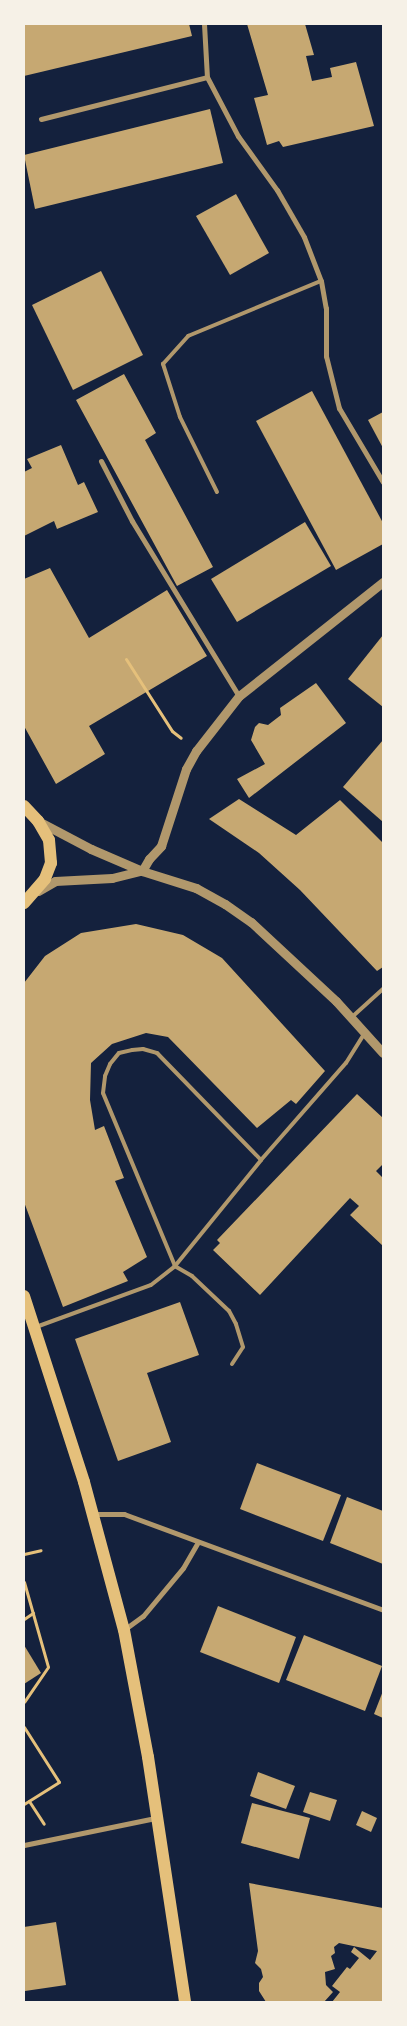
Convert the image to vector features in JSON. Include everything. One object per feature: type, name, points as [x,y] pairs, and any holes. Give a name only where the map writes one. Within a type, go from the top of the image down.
[{"type":"main road","points":[[24,807],[38,821],[49,840],[51,863],[45,879],[24,904]]},
{"type":"main road","points":[[24,1296],[93,1514],[135,1676],[185,2002]]},
{"type":"street","points":[[204,24],[207,77],[238,136],[277,190],[304,236],[321,282],[326,308],[326,356],[339,408],[383,482]]},
{"type":"street","points":[[41,119],[207,77]]},
{"type":"street","points":[[101,461],[132,521],[239,696]]},
{"type":"street","points":[[24,904],[39,890],[55,881],[112,878],[142,871],[149,858],[161,846],[186,769],[196,751],[239,696],[383,582]]},
{"type":"street","points":[[38,821],[74,840],[142,871],[196,888],[251,922],[352,1017],[383,1053]]},
{"type":"street","points":[[93,1514],[124,1514],[383,1610]]},
{"type":"street","points":[[124,1630],[143,1616],[183,1568],[198,1542]]},
{"type":"street","points":[[24,1845],[156,1818]]},
{"type":"lane","points":[[217,492],[180,417],[163,364],[188,336],[321,282]]},
{"type":"lane","points":[[352,1017],[383,989]]},
{"type":"lane","points":[[35,1327],[151,1285],[175,1266],[260,1160],[346,1063],[365,1032]]},
{"type":"lane","points":[[232,1364],[243,1347],[236,1324],[229,1311],[192,1276],[175,1266],[103,1093],[105,1076],[119,1053],[144,1049],[157,1053],[260,1160]]},
{"type":"path","points":[[126,659],[172,730],[196,751]]},
{"type":"path","points":[[24,1554],[41,1550]]},
{"type":"path","points":[[24,1582],[48,1668],[24,1702]]},
{"type":"path","points":[[24,1619],[33,1613]]},
{"type":"path","points":[[24,1728],[59,1782],[24,1804]]},
{"type":"path","points":[[29,1801],[54,1840]]},
{"type":"building","points":[[24,24],[189,24],[192,36],[24,76]]},
{"type":"building","points":[[247,24],[305,24],[314,55],[306,56],[312,81],[332,77],[330,68],[356,62],[374,126],[283,147],[279,141],[267,145],[254,98],[268,95]]},
{"type":"building","points":[[210,109],[223,163],[35,209],[24,155]]},
{"type":"building","points":[[236,194],[269,253],[230,275],[196,216]]},
{"type":"building","points":[[101,271],[143,355],[73,390],[32,305]]},
{"type":"building","points":[[124,374],[156,433],[145,440],[213,567],[177,586],[76,400]]},
{"type":"building","points":[[312,391],[383,523],[383,544],[336,570],[256,421]]},
{"type":"building","points":[[383,412],[383,448],[368,420]]},
{"type":"building","points":[[61,445],[78,485],[84,482],[98,512],[57,529],[54,521],[24,536],[24,472],[32,468],[27,459]]},
{"type":"building","points":[[305,522],[331,566],[237,622],[211,579]]},
{"type":"building","points":[[50,568],[89,638],[167,590],[207,656],[89,726],[105,754],[56,784],[24,726],[24,579]]},
{"type":"building","points":[[383,635],[383,707],[348,679]]},
{"type":"building","points":[[316,683],[346,723],[249,798],[237,779],[265,764],[251,740],[255,727],[259,723],[268,725],[281,715],[280,708]]},
{"type":"building","points":[[383,740],[383,822],[343,787]]},
{"type":"building","points":[[239,799],[296,835],[340,800],[383,843],[383,967],[377,971],[300,890],[259,853],[209,819]]},
{"type":"building","points":[[136,924],[183,935],[222,958],[325,1071],[296,1104],[291,1100],[257,1128],[168,1037],[146,1033],[112,1044],[91,1063],[90,1100],[95,1130],[104,1126],[124,1178],[115,1181],[147,1257],[123,1272],[128,1281],[63,1307],[24,1202],[24,983],[45,956],[81,933]]},
{"type":"building","points":[[357,1094],[383,1118],[383,1164],[376,1171],[383,1178],[383,1246],[350,1215],[359,1206],[350,1198],[260,1295],[213,1250],[220,1243],[217,1240]]},
{"type":"building","points":[[180,1302],[199,1355],[147,1373],[171,1442],[118,1461],[75,1339]]},
{"type":"building","points":[[257,1463],[341,1495],[323,1541],[240,1509]]},
{"type":"building","points":[[347,1497],[383,1511],[383,1564],[330,1543]]},
{"type":"building","points":[[218,1606],[296,1637],[279,1683],[200,1652]]},
{"type":"building","points":[[304,1635],[382,1666],[365,1711],[286,1680]]},
{"type":"building","points":[[24,1645],[41,1673],[24,1684]]},
{"type":"building","points":[[383,1691],[383,1718],[374,1714]]},
{"type":"building","points":[[258,1772],[295,1786],[286,1809],[250,1796]]},
{"type":"building","points":[[310,1792],[337,1800],[330,1821],[303,1812]]},
{"type":"building","points":[[252,1803],[310,1818],[299,1859],[241,1843]]},
{"type":"building","points":[[362,1811],[377,1818],[371,1832],[356,1825]]},
{"type":"building","points":[[249,1883],[383,1908],[383,2002],[332,2002],[340,1992],[332,1986],[347,1967],[350,1969],[359,1958],[351,1952],[354,1947],[370,1960],[377,1951],[339,1943],[334,1947],[335,1953],[331,1956],[335,1969],[325,1972],[326,1985],[333,1992],[324,2002],[266,2002],[259,1991],[259,1983],[263,1977],[261,1969],[255,1963],[258,1951]]},
{"type":"building","points":[[56,1922],[66,1985],[25,1991],[24,1927]]}]
